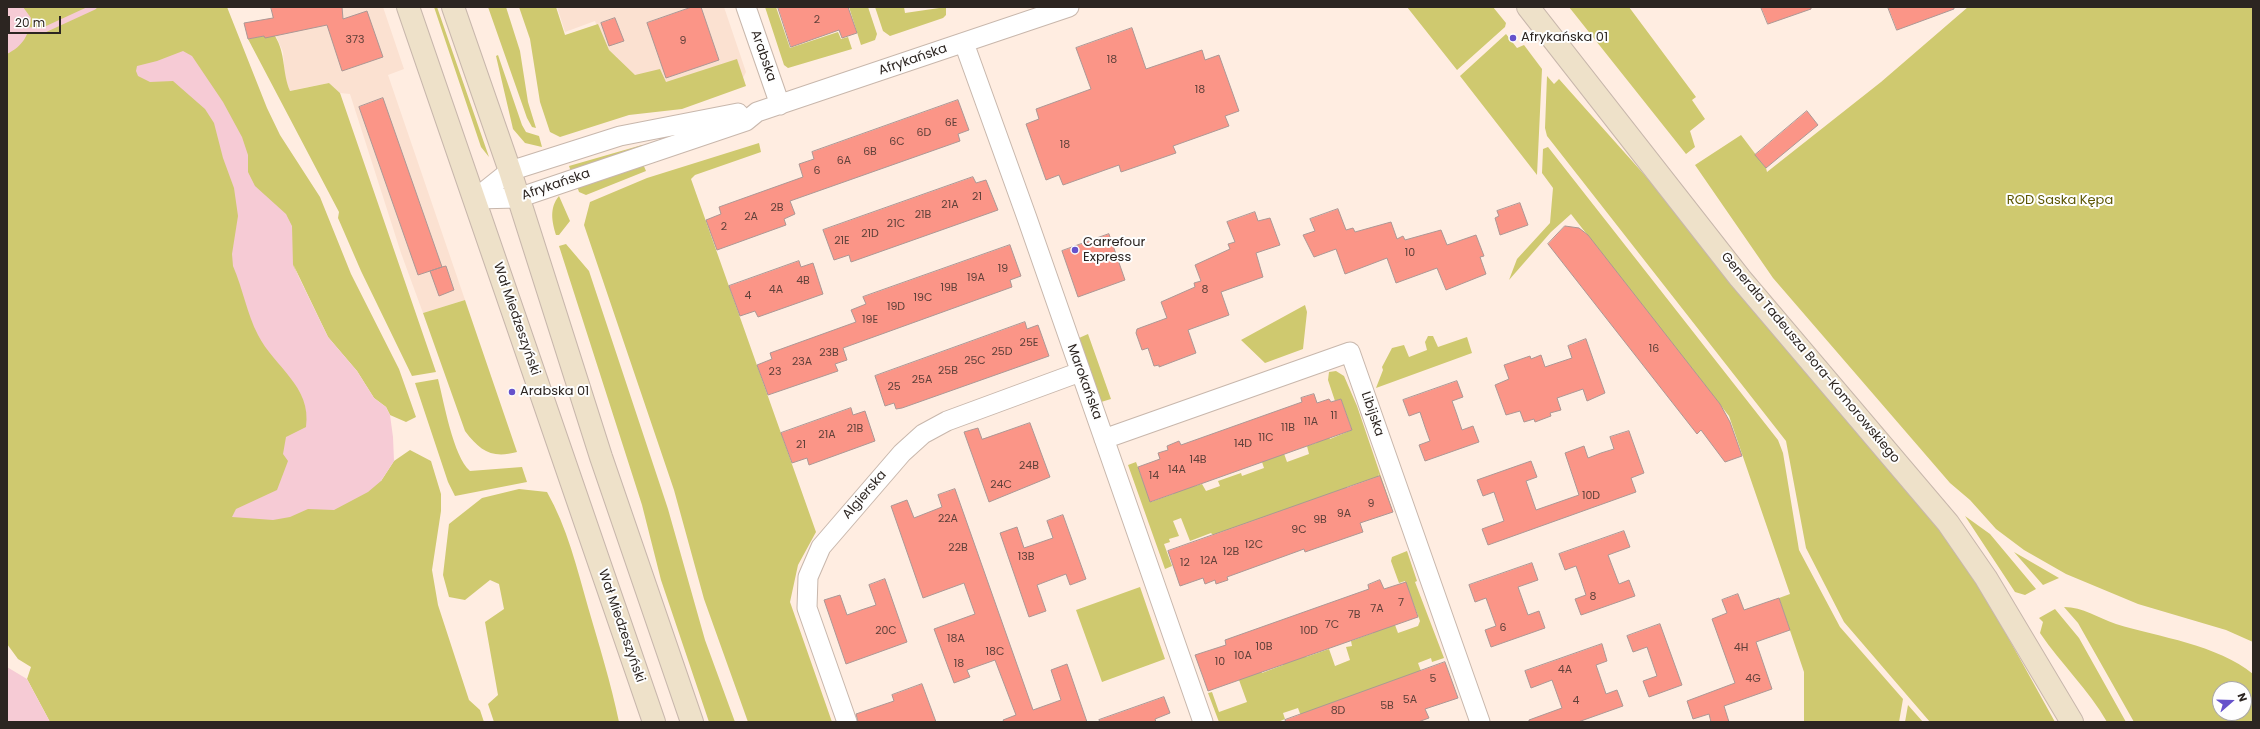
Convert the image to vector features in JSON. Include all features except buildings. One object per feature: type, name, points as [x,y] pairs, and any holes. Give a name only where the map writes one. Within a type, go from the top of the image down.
[{"type":"main road","name":"Wał Miedzeszyński","points":[[408,7],[654,722]]},
{"type":"main road","points":[[453,7],[510,171],[601,456],[692,722]]},
{"type":"main road","name":"Generała Tadeusza Bora-Komorowskiego","points":[[1528,7],[1740,278],[1943,516],[1986,578],[2072,722]]},
{"type":"street","name":"Arabska","points":[[746,7],[780,105]]},
{"type":"street","name":"Afrykańska","points":[[475,199],[510,171],[620,136],[744,111],[757,112],[1069,7]]},
{"type":"street","name":"Marokańska","points":[[964,43],[1203,722]]},
{"type":"street","name":"Afrykańska","points":[[475,199],[518,198],[746,121],[757,112]]},
{"type":"street","name":"Libijska","points":[[1104,438],[1350,352],[1480,722]]},
{"type":"street","name":"Algierska","points":[[847,722],[807,608],[808,577],[821,547],[902,453],[923,434],[947,421],[1080,372]]},
{"type":"shaded area","points":[[7,7],[23,7],[31,18],[29,30],[21,44],[7,54]]},
{"type":"shaded area","points":[[331,7],[383,7],[404,69],[388,75],[465,300],[423,313],[401,253],[350,94],[340,93],[329,83],[289,91],[285,79],[283,52],[276,36],[248,39],[244,23]]},
{"type":"shaded area","points":[[557,7],[724,7],[746,72],[738,88],[623,104],[595,21],[565,32]]},
{"type":"shaded area","points":[[183,51],[192,56],[223,102],[242,137],[248,155],[248,172],[255,186],[286,214],[292,226],[293,265],[328,337],[357,371],[374,398],[386,407],[390,415],[394,461],[381,481],[368,492],[334,510],[308,509],[290,517],[273,520],[232,517],[236,509],[277,490],[288,461],[283,454],[286,437],[306,427],[306,413],[298,388],[273,357],[258,335],[233,266],[232,254],[238,216],[234,188],[223,158],[214,123],[205,109],[173,81],[150,82],[138,76],[136,71],[137,66],[157,61]]},
{"type":"shaded area","points":[[7,667],[27,679],[50,722],[7,722]]},
{"type":"green space","points":[[17,7],[227,7],[267,108],[280,135],[320,197],[351,274],[399,369],[416,417],[406,422],[390,415],[386,407],[374,398],[357,371],[328,337],[293,264],[381,481],[394,461],[410,450],[431,461],[441,494],[441,511],[432,570],[438,605],[469,700],[480,710],[484,722],[50,722],[27,679],[31,667],[18,659],[7,644],[7,48]]},
{"type":"green space","points":[[434,7],[437,7],[489,157],[481,147]]},
{"type":"green space","points":[[488,7],[506,7],[520,51],[528,102],[536,128],[532,127],[527,118]]},
{"type":"green space","points":[[519,7],[556,7],[565,35],[598,24],[609,50],[635,75],[660,69],[666,82],[737,59],[746,86],[682,109],[629,115],[560,137],[550,132],[540,102],[530,39]]},
{"type":"green space","points":[[765,7],[776,7],[790,48],[838,32],[841,39],[848,37],[852,49],[788,68],[784,65]]},
{"type":"green space","points":[[849,7],[868,7],[877,34],[875,40],[861,45]]},
{"type":"green space","points":[[875,7],[904,7],[905,13],[946,7],[946,15],[943,18],[890,36],[883,31]]},
{"type":"green space","points":[[1407,7],[1493,7],[1506,23],[1505,27],[1457,70]]},
{"type":"green space","points":[[1569,7],[1629,7],[1696,97],[1692,100],[1705,119],[1690,131],[1695,147],[1686,154]]},
{"type":"green space","name":"ROD Saska Kępa","points":[[1968,7],[2253,7],[2253,642],[2226,630],[2138,604],[2066,574],[2024,550],[1996,529],[1970,500],[1950,483],[1773,278],[1695,165],[1741,135],[1766,168],[1767,172],[1881,82]]},
{"type":"green space","points":[[1506,34],[1517,48],[1524,45],[1542,69],[1537,175],[1460,76]]},
{"type":"green space","points":[[264,36],[275,36],[281,50],[290,91],[329,83],[340,93],[436,372],[412,376],[361,271],[338,218],[339,212],[248,39]]},
{"type":"green space","points":[[498,55],[522,125],[526,132],[539,136],[542,147],[525,143],[513,129],[496,56]]},
{"type":"green space","points":[[1547,76],[1554,84],[1559,79],[1649,180],[1941,529],[1989,603],[2055,722],[1930,722],[1844,622],[1806,548],[1786,441],[1547,136],[1545,128]]},
{"type":"green space","points":[[759,143],[761,152],[695,175],[691,179],[816,532],[798,565],[790,602],[832,722],[748,722],[704,599],[674,490],[584,225],[590,202],[647,178]]},
{"type":"green space","points":[[642,145],[643,148],[571,172],[569,166]]},
{"type":"green space","points":[[1548,147],[1778,440],[1783,453],[1799,550],[1840,627],[1903,699],[1899,722],[1804,722],[1804,672],[1779,598],[1790,594],[1729,416],[1571,214],[1551,232],[1509,280],[1517,259],[1550,223],[1553,188],[1542,173],[1543,149]]},
{"type":"green space","points":[[643,164],[646,171],[586,195],[579,192],[577,186]]},
{"type":"green space","points":[[559,196],[570,221],[559,235],[556,235],[552,215],[554,205]]},
{"type":"green space","points":[[566,244],[589,271],[668,509],[705,640],[735,722],[709,722],[661,580],[642,505],[559,246]]},
{"type":"green space","points":[[465,300],[517,452],[508,454],[494,454],[487,452],[476,444],[465,431],[423,313]]},
{"type":"green space","points":[[1305,305],[1307,312],[1303,349],[1265,363],[1241,340]]},
{"type":"green space","points":[[1088,334],[1111,399],[1101,402],[1079,338]]},
{"type":"green space","points":[[1428,336],[1433,336],[1438,347],[1467,337],[1472,353],[1376,388],[1383,370],[1382,367],[1392,348],[1404,345],[1409,357],[1427,350],[1425,342]]},
{"type":"green space","points":[[1336,371],[1344,376],[1357,406],[1393,512],[1378,473],[1379,477],[1347,487],[1348,489],[1213,535],[1211,533],[1190,541],[1181,518],[1173,521],[1179,536],[1169,539],[1170,542],[1164,544],[1172,566],[1165,569],[1128,465],[1136,462],[1151,502],[1173,494],[1192,477],[1195,486],[1202,484],[1206,491],[1220,486],[1218,481],[1241,473],[1242,476],[1264,468],[1259,453],[1281,445],[1287,462],[1309,454],[1307,446],[1316,443],[1326,430],[1330,439],[1352,430],[1341,399],[1335,401],[1328,380],[1329,372]]},
{"type":"green space","points":[[438,379],[454,441],[464,464],[470,471],[522,467],[527,482],[455,496],[448,482],[415,383]]},
{"type":"green space","points":[[519,489],[547,492],[554,505],[566,533],[580,578],[609,678],[619,722],[494,722],[488,704],[498,695],[485,622],[504,609],[499,584],[490,580],[465,600],[449,597],[443,575],[449,524],[482,498]]},
{"type":"green space","points":[[1965,516],[1990,534],[2036,589],[2025,595],[2015,592]]},
{"type":"green space","points":[[1407,551],[1417,581],[1415,582],[1444,658],[1432,662],[1431,658],[1418,663],[1421,671],[1308,722],[1303,722],[1298,708],[1283,713],[1285,719],[1278,722],[1219,722],[1208,693],[1212,692],[1219,712],[1247,702],[1239,680],[1258,663],[1262,673],[1283,665],[1280,656],[1303,648],[1306,657],[1329,649],[1335,666],[1350,660],[1346,647],[1352,646],[1351,641],[1373,633],[1370,624],[1395,625],[1398,633],[1418,626],[1420,621],[1405,581],[1399,583],[1391,561],[1392,557]]},
{"type":"green space","points":[[2014,552],[2059,578],[2043,585]]},
{"type":"green space","points":[[1140,587],[1165,659],[1102,682],[1076,610]]},
{"type":"green space","points":[[2064,607],[2078,609],[2116,624],[2206,649],[2239,664],[2253,674],[2253,722],[2134,722],[2078,623]]},
{"type":"green space","points":[[2055,609],[2079,638],[2126,722],[2107,722],[2092,699],[2040,633],[2043,622],[2039,618]]},
{"type":"green space","points":[[1908,705],[1923,722],[1905,722]]},
{"type":"waterway","points":[[29,30],[44,30],[94,7]]},
{"type":"place","name":"Afrykańska 01","points":[[1513,38]]},
{"type":"place","name":"Carrefour Express","points":[[1075,250]]},
{"type":"place","name":"Arabska 01","points":[[512,392]]}]
